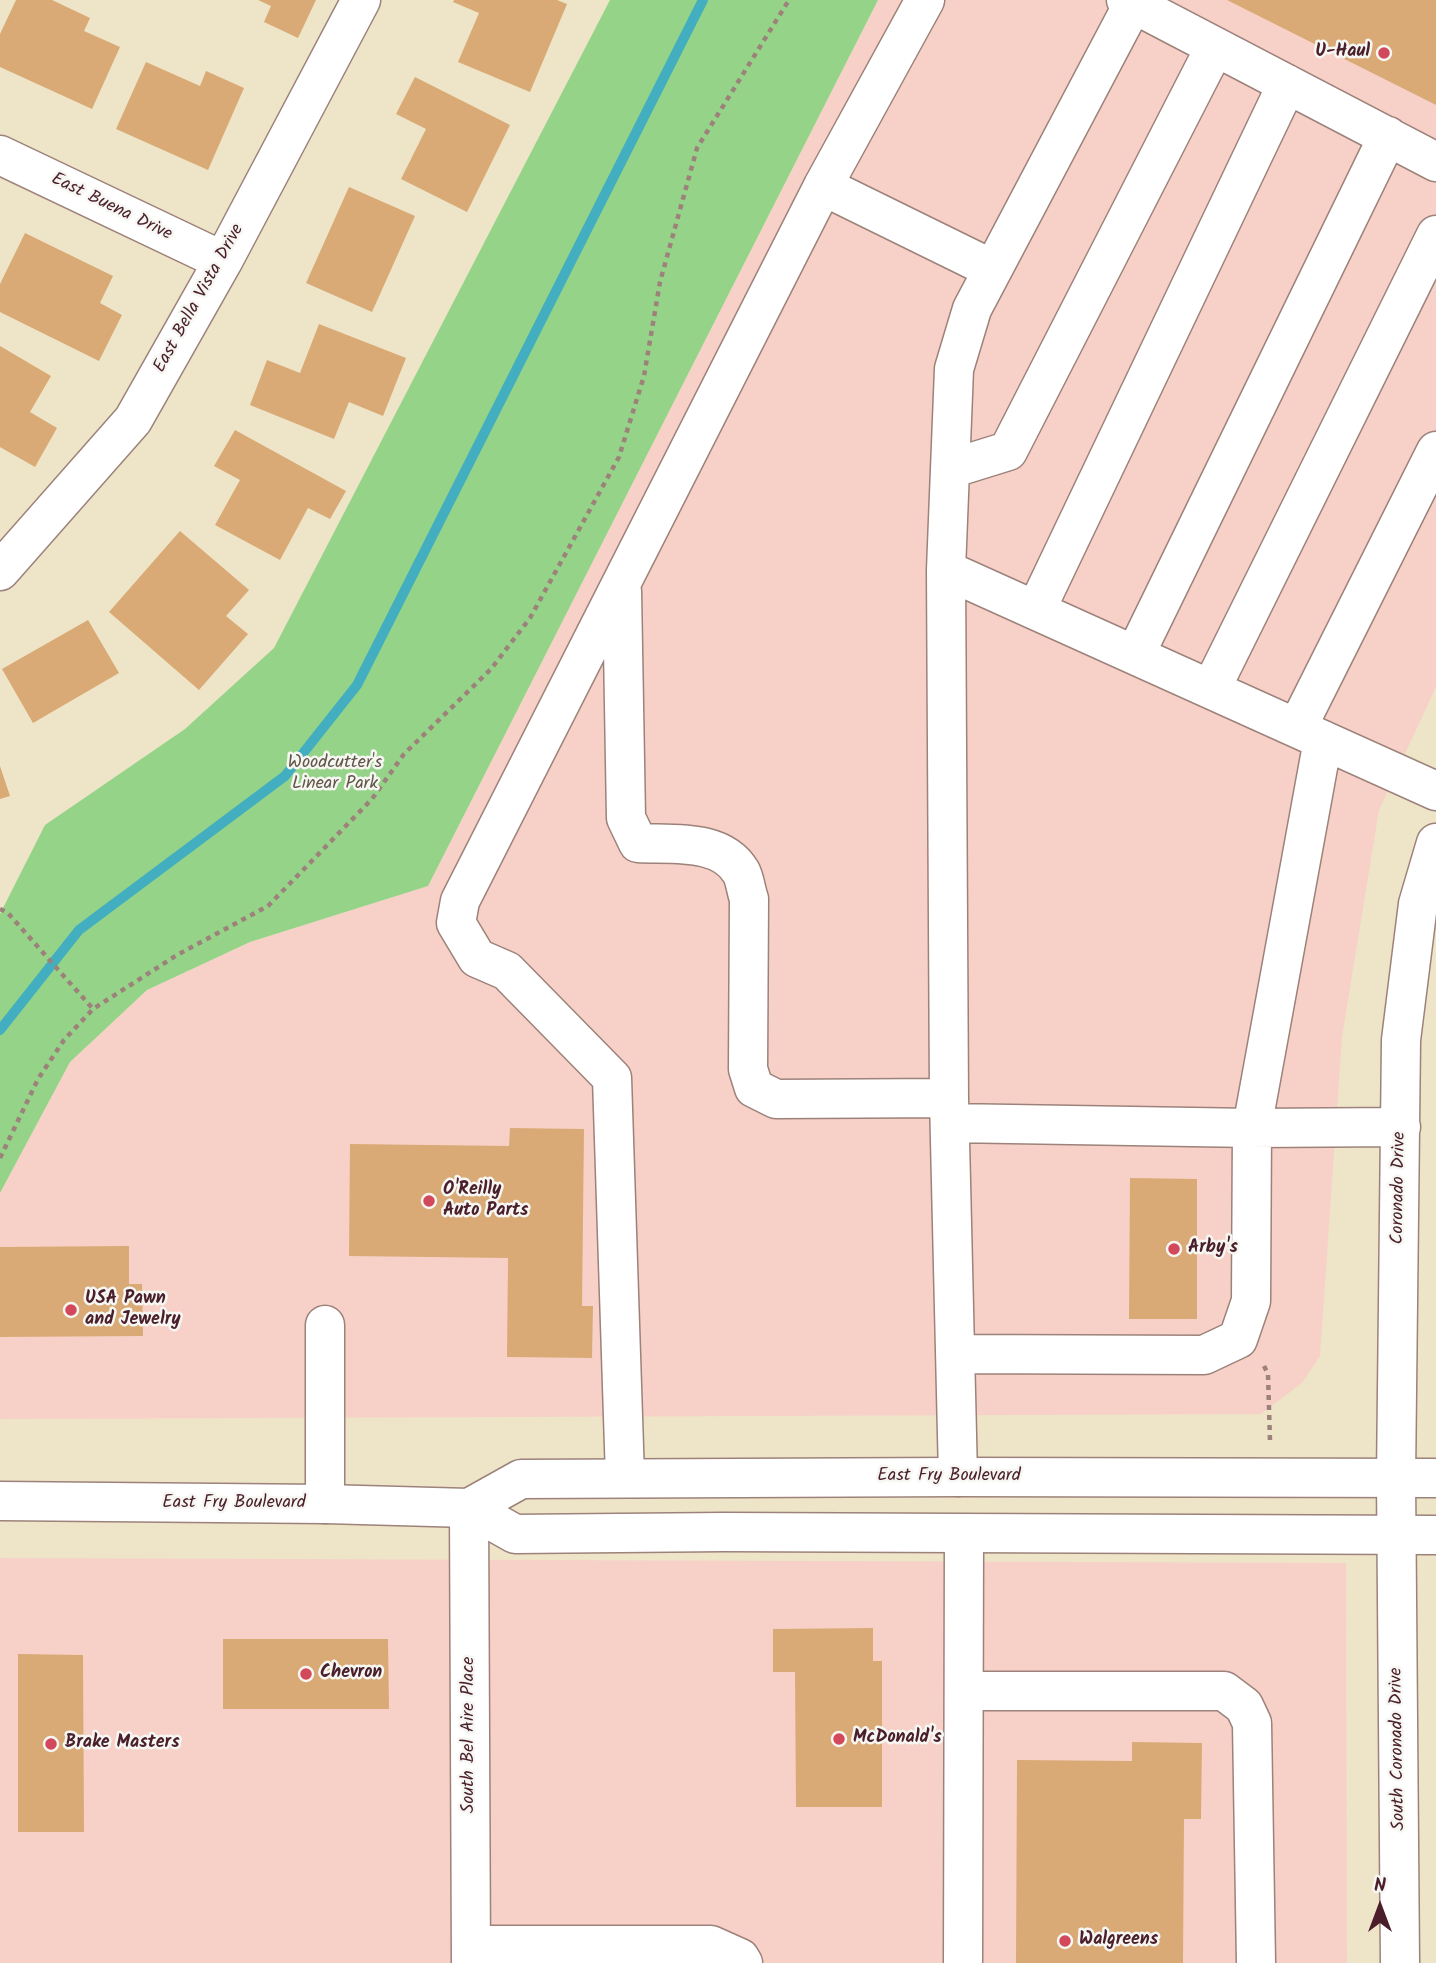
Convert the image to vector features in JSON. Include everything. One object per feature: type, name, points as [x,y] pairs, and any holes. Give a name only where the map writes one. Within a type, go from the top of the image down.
[{"type":"street","name":"East Bella Vista Drive","points":[[0,571],[133,419],[223,261],[361,0]]},
{"type":"street","points":[[625,1478],[612,1078],[507,971],[477,958],[456,923],[460,901],[823,186],[925,0]]},
{"type":"street","points":[[958,1476],[949,1111],[946,570],[954,369],[972,309],[1129,2],[1436,162]]},
{"type":"street","points":[[950,469],[1008,451],[1215,47]]},
{"type":"street","points":[[1036,610],[1287,84]]},
{"type":"street","points":[[1135,654],[1388,136]]},
{"type":"street","name":"East Buena Drive","points":[[0,155],[223,261]]},
{"type":"street","points":[[823,186],[992,269]]},
{"type":"street","points":[[1210,689],[1436,235]]},
{"type":"street","points":[[955,1354],[1204,1356],[1238,1339],[1251,1301],[1252,1128],[1310,734],[1436,451]]},
{"type":"street","points":[[946,570],[1436,791]]},
{"type":"street","points":[[622,586],[626,818],[638,843],[696,846],[724,853],[742,873],[749,899],[748,1069],[754,1088],[776,1099],[949,1111],[1252,1128],[1401,1127]]},
{"type":"street","name":"Coronado Drive","points":[[1396,1535],[1401,1040],[1418,904],[1436,843]]},
{"type":"street","points":[[325,1325],[325,1504]]},
{"type":"street","name":"East Fry Boulevard","points":[[469,1508],[521,1479],[958,1476],[1436,1478]]},
{"type":"street","name":"East Fry Boulevard","points":[[0,1502],[325,1504],[469,1508],[515,1534],[1436,1535]]},
{"type":"street","name":"South Bel Aire Place","points":[[469,1508],[471,1954]]},
{"type":"street","points":[[963,1963],[964,1534]]},
{"type":"street","name":"South Coronado Drive","points":[[1396,1535],[1401,1963]]},
{"type":"street","points":[[965,1691],[1224,1691],[1244,1706],[1252,1723],[1256,1963]]},
{"type":"street","points":[[471,1954],[666,1954],[712,1945],[740,1958],[743,1963]]},
{"type":"path","points":[[0,1158],[38,1079],[64,1040],[93,1009],[177,956],[268,906],[372,799],[404,754],[491,669],[530,618],[619,457],[644,376],[660,282],[697,148],[789,0]]},
{"type":"path","points":[[0,909],[7,912],[93,1009]]},
{"type":"path","points":[[1261,1361],[1268,1374],[1270,1441]]},
{"type":"shaded area","points":[[878,0],[1436,0],[1436,687],[1379,810],[1342,1037],[1320,1356],[1302,1383],[1261,1414],[0,1419],[0,1193],[70,1062],[147,990],[250,942],[428,886]]},
{"type":"shaded area","points":[[0,1558],[1346,1563],[1347,1963],[0,1963]]},
{"type":"green space","name":"Woodcutter's Linear Park","points":[[610,0],[878,0],[428,886],[250,942],[147,990],[70,1062],[0,1193],[0,914],[45,825],[185,729],[274,648]]},
{"type":"building","points":[[16,0],[52,0],[90,18],[84,31],[120,47],[92,109],[0,67],[0,34]]},
{"type":"building","points":[[258,0],[316,0],[298,38],[264,22],[271,6]]},
{"type":"building","points":[[557,0],[567,4],[530,92],[458,62],[479,13],[453,2]]},
{"type":"building","name":"U-Haul","points":[[1227,0],[1436,0],[1436,105]]},
{"type":"building","points":[[146,62],[200,86],[206,71],[244,88],[208,170],[116,129]]},
{"type":"building","points":[[415,77],[510,125],[467,212],[401,179],[426,129],[396,114]]},
{"type":"building","points":[[349,187],[415,216],[372,312],[306,283]]},
{"type":"building","points":[[25,233],[113,276],[100,303],[122,315],[99,361],[0,312],[0,284]]},
{"type":"building","points":[[319,324],[406,358],[383,416],[349,402],[334,439],[250,405],[267,360],[300,373]]},
{"type":"building","points":[[0,346],[51,376],[30,412],[57,428],[35,467],[0,447]]},
{"type":"building","points":[[235,430],[346,491],[330,519],[308,508],[280,560],[215,525],[240,480],[214,466]]},
{"type":"building","points":[[180,531],[249,590],[226,616],[248,634],[199,690],[109,612]]},
{"type":"building","points":[[88,620],[119,673],[33,723],[2,669]]},
{"type":"building","points":[[0,766],[10,796],[0,799]]},
{"type":"building","points":[[510,1128],[584,1129],[582,1306],[593,1306],[592,1358],[507,1357],[508,1258],[349,1256],[350,1144],[509,1146]]},
{"type":"building","points":[[1130,1178],[1197,1179],[1197,1319],[1129,1319]]},
{"type":"building","name":"USA Pawn and Jewelry","points":[[129,1246],[129,1284],[142,1284],[143,1336],[0,1337],[0,1247]]},
{"type":"building","name":"McDonald's","points":[[873,1628],[873,1661],[882,1661],[882,1807],[796,1807],[795,1672],[773,1672],[773,1629]]},
{"type":"building","name":"Chevron","points":[[223,1639],[388,1639],[389,1709],[223,1709]]},
{"type":"building","name":"Brake Masters","points":[[18,1654],[83,1655],[84,1832],[18,1832]]},
{"type":"building","name":"Walgreens","points":[[1132,1742],[1202,1743],[1201,1819],[1184,1819],[1183,1963],[1016,1963],[1017,1760],[1132,1761]]},
{"type":"waterway","points":[[0,1030],[79,930],[285,776],[357,685],[703,0]]},
{"type":"place","name":"U-Haul","points":[[1384,53]]},
{"type":"place","name":"O'Reilly Auto Parts","points":[[429,1201]]},
{"type":"place","name":"Arby's","points":[[1174,1249]]},
{"type":"place","name":"USA Pawn and Jewelry","points":[[71,1310]]},
{"type":"place","name":"Chevron","points":[[306,1674]]},
{"type":"place","name":"McDonald's","points":[[839,1739]]},
{"type":"place","name":"Brake Masters","points":[[51,1744]]},
{"type":"place","name":"Walgreens","points":[[1065,1941]]}]
